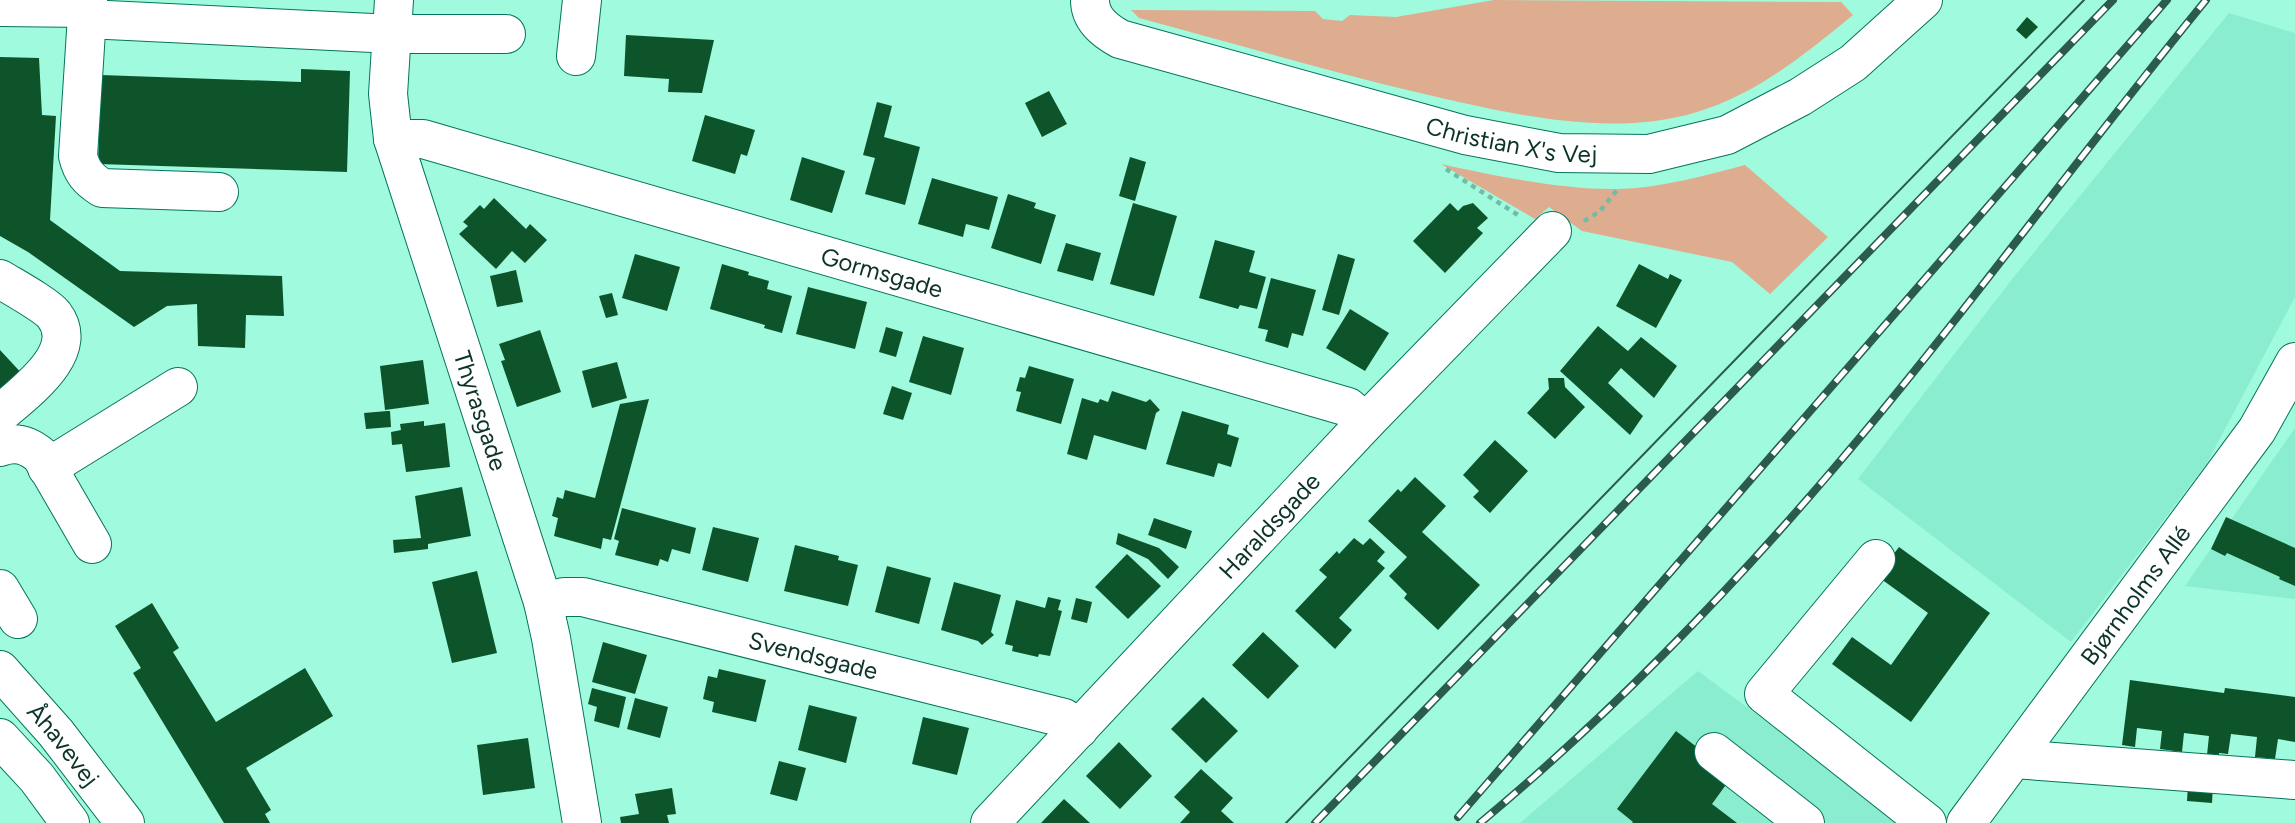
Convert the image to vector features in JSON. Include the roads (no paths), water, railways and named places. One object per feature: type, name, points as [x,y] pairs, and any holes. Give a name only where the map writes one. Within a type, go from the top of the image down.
[{"type":"street","points":[[576,56],[582,0]]},
{"type":"street","name":"Christian X's Vej","points":[[1090,0],[1095,20],[1105,31],[1120,39],[1444,129],[1559,153],[1649,154],[1727,135],[1800,97],[1853,63],[1923,0]]},
{"type":"street","points":[[0,7],[394,17],[506,34]]},
{"type":"street","points":[[88,9],[78,156],[82,172],[102,188],[219,192]]},
{"type":"street","name":"Thyrasgade","points":[[394,17],[388,94],[393,139],[542,602],[551,638],[582,823]]},
{"type":"street","name":"Gormsgade","points":[[393,139],[423,139],[1348,407],[1366,422]]},
{"type":"street","name":"Haraldsgade","points":[[990,823],[1366,422],[1552,231]]},
{"type":"street","points":[[0,279],[53,313],[63,332],[61,345],[52,365],[0,414]]},
{"type":"street","name":"Bjørnholms Allé","points":[[1966,823],[2257,430],[2295,362]]},
{"type":"street","points":[[47,468],[178,387]]},
{"type":"street","points":[[0,447],[9,444],[30,446],[41,456],[92,544]]},
{"type":"street","points":[[1876,559],[1764,694],[1927,823]]},
{"type":"street","name":"Svendsgade","points":[[542,602],[564,597],[583,597],[1064,718],[1079,729]]},
{"type":"street","name":"Åhavevej","points":[[0,670],[56,733],[125,823]]},
{"type":"street","name":"Åhavevej","points":[[0,738],[37,778],[70,823]]},
{"type":"street","points":[[1714,752],[1805,823]]},
{"type":"street","points":[[2014,759],[2295,780]]},
{"type":"tram line","points":[[1286,823],[2084,0]]},
{"type":"railway","points":[[1315,823],[2113,0]]},
{"type":"railway","points":[[1458,817],[2167,0]]},
{"type":"railway","points":[[1480,823],[1575,740],[1665,653],[1794,515],[1930,352],[2206,0]]}]
